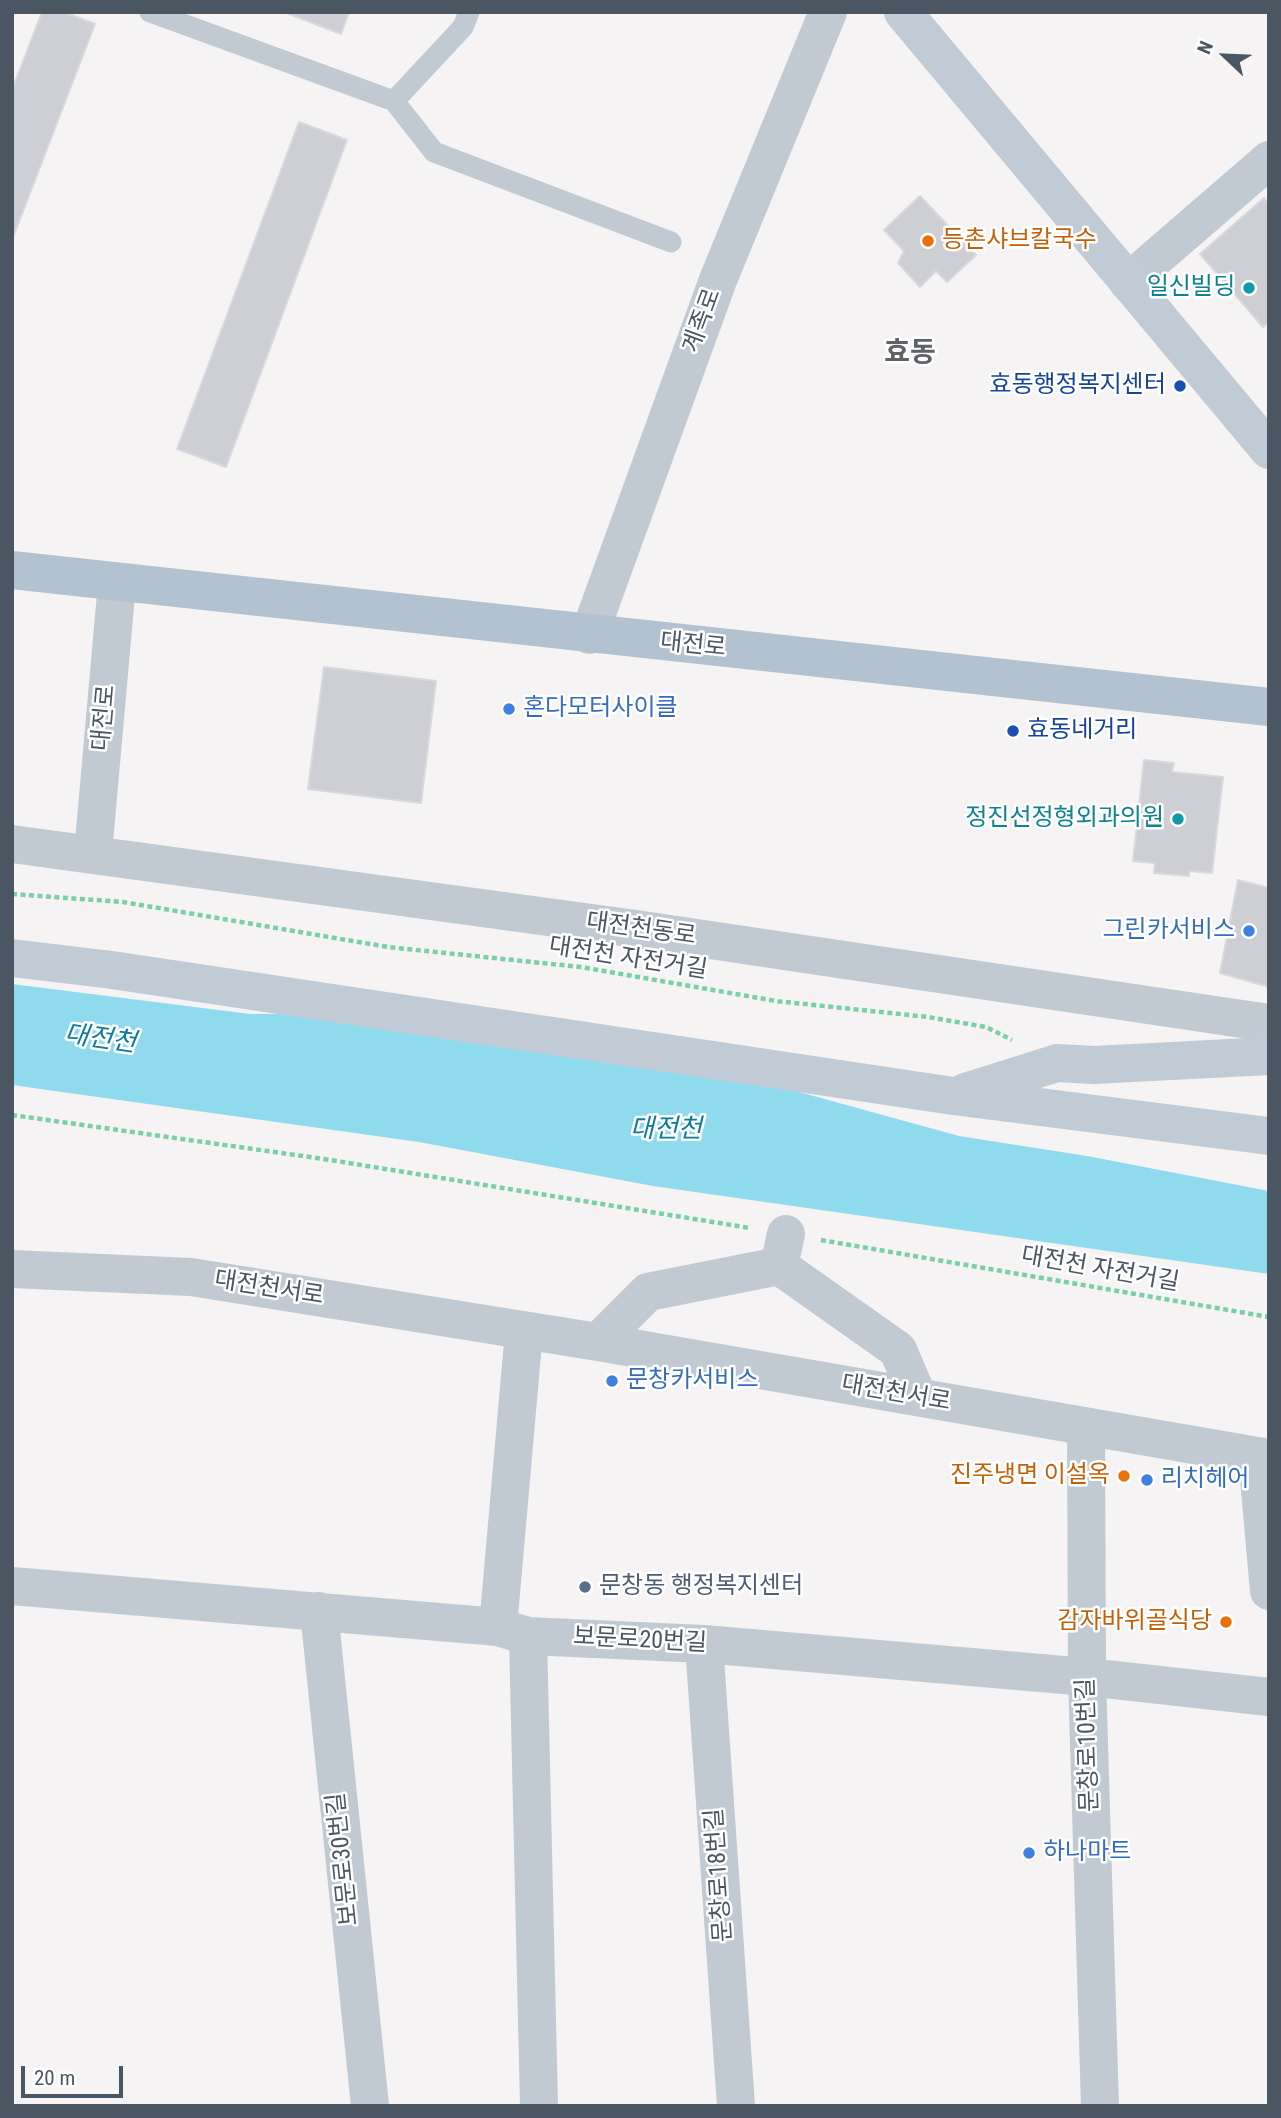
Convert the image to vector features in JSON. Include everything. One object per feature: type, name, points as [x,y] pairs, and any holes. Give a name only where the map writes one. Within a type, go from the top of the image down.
[{"type":"main road","points":[[903,12],[1269,450]]},
{"type":"main road","name":"대전로","points":[[12,570],[589,635],[1269,707]]},
{"type":"main road","points":[[12,958],[112,970],[953,1096],[1269,1136]]},
{"type":"main road","points":[[953,1096],[1057,1063],[1094,1065],[1269,1056]]},
{"type":"street","name":"계족로","points":[[589,635],[718,280],[828,12]]},
{"type":"street","points":[[1128,282],[1269,160]]},
{"type":"street","name":"대전로","points":[[93,853],[117,583]]},
{"type":"street","name":"대전천동로","points":[[12,844],[636,929],[1269,1023]]},
{"type":"street","points":[[598,1342],[648,1292],[783,1250],[898,1350],[918,1397]]},
{"type":"street","name":"대전천서로","points":[[12,1269],[191,1277],[598,1342],[1263,1457]]},
{"type":"street","points":[[524,1331],[513,1632],[539,2106]]},
{"type":"street","name":"문창로10번길","points":[[1086,1427],[1087,1677],[1100,2106]]},
{"type":"street","points":[[1263,1457],[1269,1591]]},
{"type":"street","name":"보문로20번길","points":[[12,1586],[319,1611],[513,1632],[704,1644],[1087,1677],[1269,1697]]},
{"type":"street","name":"보문로30번길","points":[[319,1611],[370,2106]]},
{"type":"street","name":"문창로18번길","points":[[704,1644],[736,2106]]},
{"type":"lane","points":[[150,12],[394,101],[434,152],[671,242]]},
{"type":"lane","points":[[394,101],[463,27],[469,12]]},
{"type":"path","name":"대전천 자전거길","points":[[12,894],[123,902],[388,947],[581,967],[776,1001],[928,1017],[986,1027],[1057,1063]]},
{"type":"path","name":"대전천 자전거길","points":[[12,1115],[324,1158],[783,1250],[1269,1317]]},
{"type":"water","name":"대전천","points":[[12,984],[250,1014],[301,1014],[792,1090],[959,1136],[1087,1156],[1269,1191],[1269,1274],[653,1186],[419,1142],[12,1085]]},
{"type":"building","points":[[42,12],[63,12],[95,24],[12,240],[12,90]]},
{"type":"building","points":[[284,12],[349,12],[341,34]]},
{"type":"building","points":[[299,122],[347,140],[226,467],[177,449]]},
{"type":"building","name":"등촌샤브칼국수","points":[[920,196],[976,255],[947,282],[936,271],[920,287],[898,263],[904,251],[884,230]]},
{"type":"building","name":"일신빌딩","points":[[1264,198],[1269,204],[1269,321],[1263,327],[1200,254]]},
{"type":"building","points":[[324,667],[436,681],[421,803],[308,789]]},
{"type":"building","name":"정진선정형외과의원","points":[[1144,760],[1174,763],[1172,772],[1223,777],[1212,873],[1189,871],[1189,876],[1154,873],[1155,863],[1133,861]]},
{"type":"building","name":"그린카서비스","points":[[1238,880],[1269,888],[1269,987],[1220,973]]},
{"type":"place","name":"등촌샤브칼국수","points":[[928,241]]},
{"type":"place","name":"일신빌딩","points":[[1249,288]]},
{"type":"place","name":"효동행정복지센터","points":[[1180,386]]},
{"type":"place","name":"혼다모터사이클","points":[[509,709]]},
{"type":"place","name":"효동네거리","points":[[1013,731]]},
{"type":"place","name":"정진선정형외과의원","points":[[1178,819]]},
{"type":"place","name":"그린카서비스","points":[[1249,931]]},
{"type":"place","name":"문창카서비스","points":[[612,1381]]},
{"type":"place","name":"진주냉면 이설옥","points":[[1124,1476]]},
{"type":"place","name":"리치헤어","points":[[1147,1480]]},
{"type":"place","name":"문창동 행정복지센터","points":[[585,1587]]},
{"type":"place","name":"감자바위골식당","points":[[1226,1622]]},
{"type":"place","name":"하나마트","points":[[1029,1853]]},
{"type":"district","name":"효동","points":[[910,354]]}]
